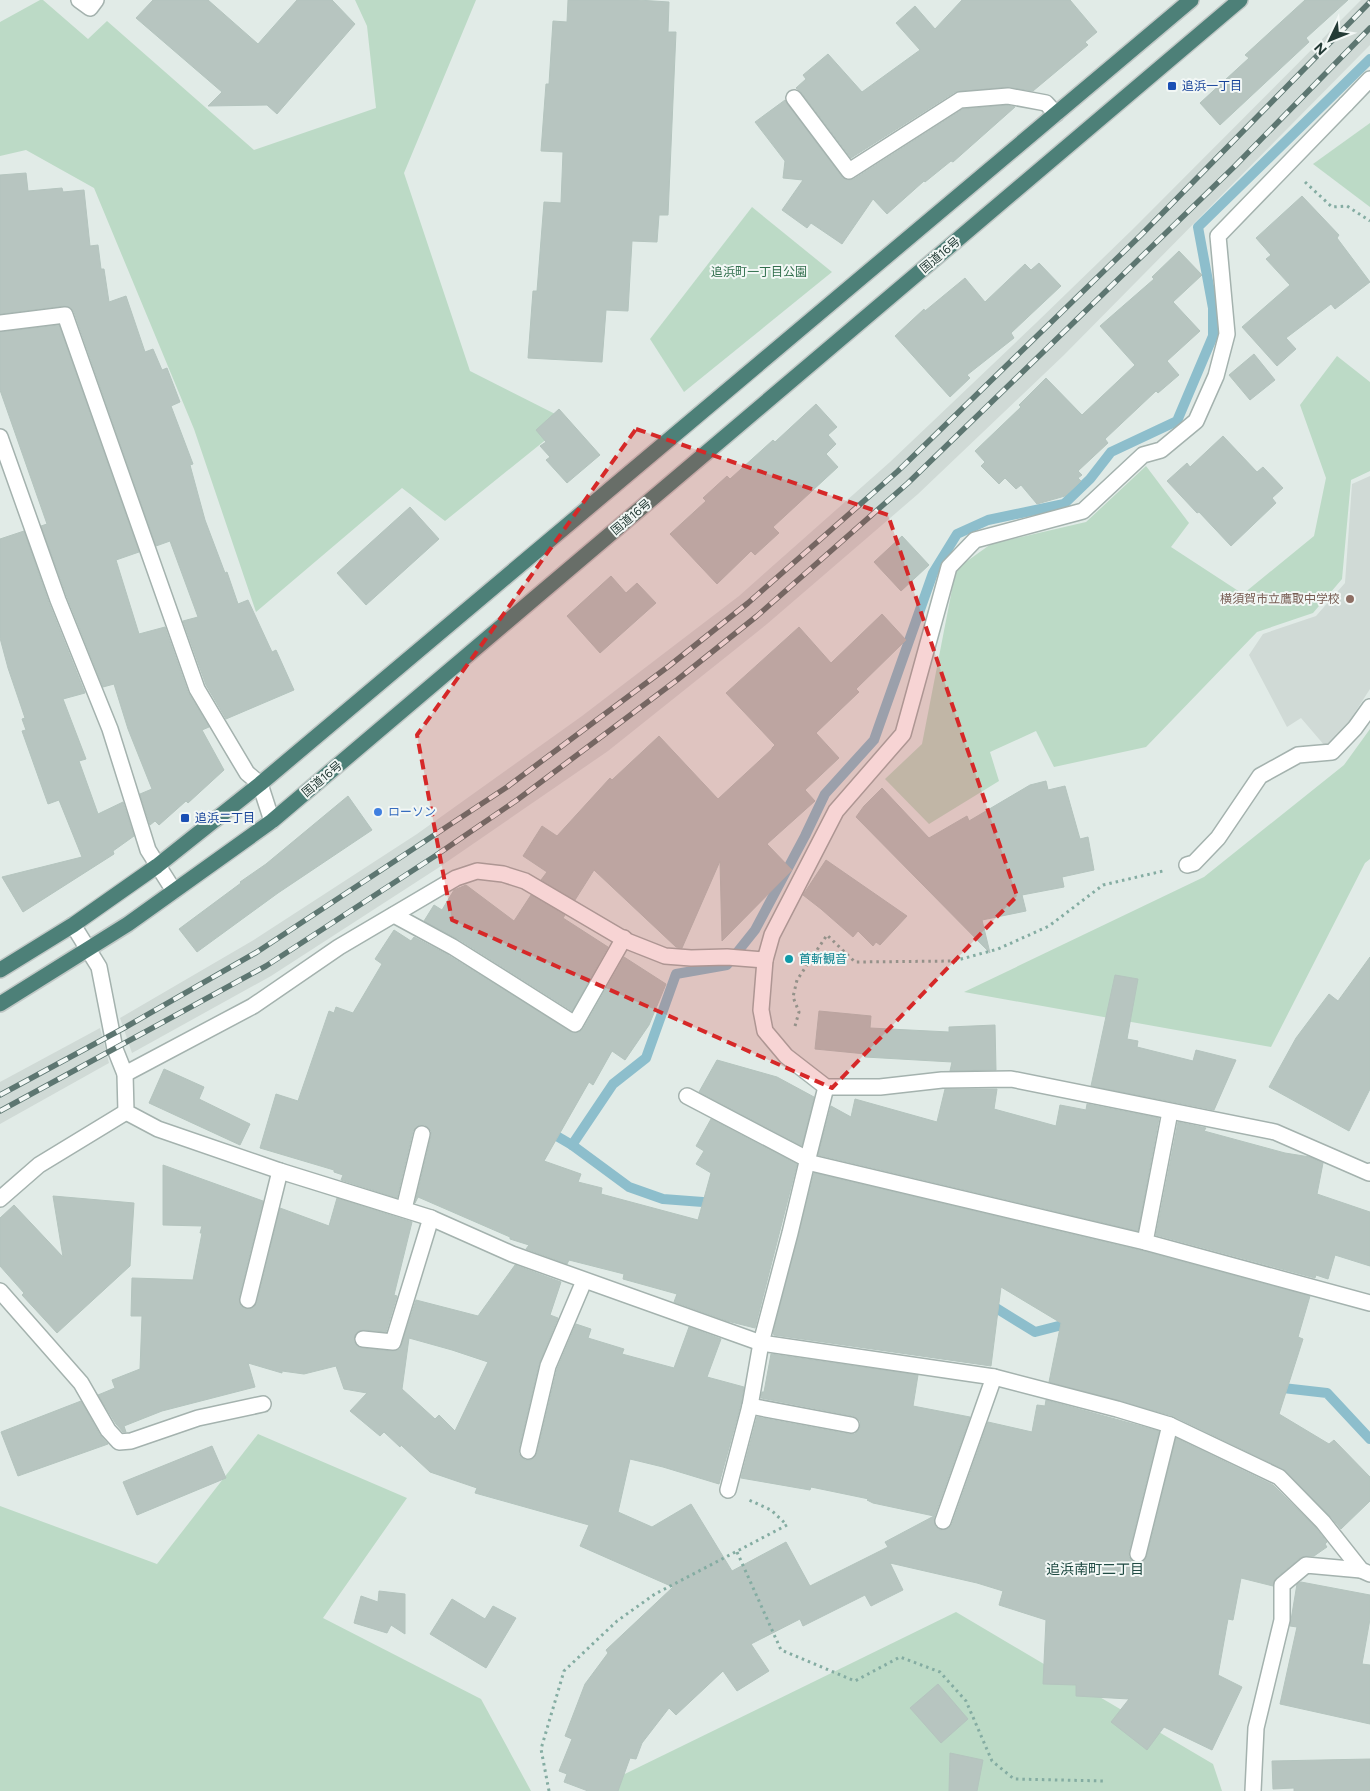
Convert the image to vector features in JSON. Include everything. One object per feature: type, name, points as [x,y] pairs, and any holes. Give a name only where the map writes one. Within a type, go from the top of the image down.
[{"type":"highway","points":[[0,970],[73,925],[157,866],[260,784],[1191,0]]},
{"type":"highway","name":"国道16号","points":[[0,1004],[88,950],[272,821],[1240,0]]},
{"type":"street","points":[[79,0],[90,8],[96,0]]},
{"type":"street","points":[[1370,79],[1218,236],[1227,334],[1216,376],[1196,421],[1161,450],[1143,455],[1083,511],[975,540],[949,567],[903,734],[836,811],[772,935],[765,960],[761,1010],[765,1031],[786,1056],[826,1087],[880,1088],[942,1080],[1011,1079],[1275,1132],[1370,1171]]},
{"type":"street","points":[[794,98],[849,171],[960,100],[1008,96],[1046,103],[1056,114]]},
{"type":"street","points":[[0,323],[65,315],[197,689],[247,773],[260,784],[272,821]]},
{"type":"street","points":[[0,438],[58,600],[110,729],[148,850],[174,891]]},
{"type":"street","points":[[1187,865],[1194,863],[1218,838],[1260,776],[1298,755],[1332,752],[1355,728],[1370,707]]},
{"type":"street","points":[[125,1074],[253,1006],[339,947],[456,878],[477,870],[504,874],[525,881],[624,938],[665,956],[765,960]]},
{"type":"street","points":[[394,915],[453,947],[575,1024],[624,938]]},
{"type":"street","points":[[73,925],[99,967],[115,1049],[125,1074],[126,1112]]},
{"type":"street","points":[[728,1490],[750,1406],[761,1343],[826,1087]]},
{"type":"street","points":[[687,1096],[807,1161],[1145,1242],[1370,1303]]},
{"type":"street","points":[[126,1112],[158,1129],[280,1171],[431,1218],[512,1254],[761,1343],[994,1377],[1117,1409],[1170,1426],[1279,1477],[1323,1522],[1366,1572]]},
{"type":"street","points":[[0,1199],[39,1165],[126,1112]]},
{"type":"street","points":[[1145,1242],[1170,1112]]},
{"type":"street","points":[[404,1209],[422,1134]]},
{"type":"street","points":[[248,1300],[280,1171]]},
{"type":"street","points":[[363,1339],[393,1342],[431,1218]]},
{"type":"street","points":[[528,1451],[548,1366],[584,1281]]},
{"type":"street","points":[[0,1291],[81,1383],[108,1430],[119,1442],[131,1441],[198,1418],[263,1404]]},
{"type":"street","points":[[943,1521],[994,1377]]},
{"type":"street","points":[[750,1406],[851,1425]]},
{"type":"street","points":[[1138,1554],[1170,1426]]},
{"type":"street","points":[[1253,1791],[1256,1728],[1282,1620],[1282,1585],[1306,1565],[1366,1572]]},
{"type":"path","points":[[1286,164],[1332,207],[1347,206],[1370,221]]},
{"type":"path","points":[[786,1056],[799,1012],[794,997],[797,980],[827,935],[855,962],[954,961],[998,949],[1049,926],[1103,885],[1187,865]]},
{"type":"path","points":[[550,1791],[541,1749],[564,1671],[616,1621],[655,1594],[787,1526],[771,1510],[728,1490]]},
{"type":"path","points":[[736,1552],[781,1650],[855,1681],[900,1657],[940,1672],[966,1701],[992,1761],[1014,1779],[1105,1781]]},
{"type":"highlighted area","points":[[636,429],[888,515],[1017,896],[832,1088],[452,920],[417,735]]},
{"type":"shaded area","points":[[1361,0],[1370,0],[1370,45],[1064,355],[918,494],[767,624],[608,751],[438,868],[271,976],[132,1053],[120,1018],[252,941],[417,834],[582,716],[739,596],[890,462],[1036,323],[1133,229]]},
{"type":"shaded area","name":"横須賀市立鷹取中学校","points":[[1370,476],[1370,689],[1337,740],[1325,746],[1301,718],[1287,727],[1249,655],[1263,634],[1316,616],[1345,583],[1352,484]]},
{"type":"shaded area","points":[[100,1028],[109,1063],[0,1124],[0,1082]]},
{"type":"green space","points":[[43,0],[88,39],[107,21],[254,150],[376,108],[367,26],[355,0],[476,0],[404,173],[470,371],[569,421],[445,521],[402,488],[256,612],[194,429],[94,188],[26,150],[0,156],[0,22]]},
{"type":"green space","points":[[1370,123],[1370,207],[1313,164]]},
{"type":"green space","name":"追浜町一丁目公園","points":[[752,207],[832,272],[684,392],[650,339]]},
{"type":"green space","points":[[1337,356],[1370,382],[1370,471],[1351,480],[1342,579],[1313,613],[1257,632],[1146,747],[1054,767],[1036,731],[990,752],[999,781],[929,824],[885,779],[922,744],[956,569],[991,544],[1086,522],[1146,466],[1189,523],[1171,547],[1243,594],[1314,536],[1326,478],[1300,405]]},
{"type":"green space","points":[[1370,729],[1370,859],[1365,863],[1271,1047],[964,992],[1204,877],[1344,765]]},
{"type":"green space","points":[[258,1434],[407,1498],[323,1618],[481,1699],[531,1791],[0,1791],[0,1506],[157,1564]]},
{"type":"green space","points":[[956,1612],[1213,1764],[1222,1791],[590,1791]]},
{"type":"building","points":[[153,0],[208,0],[258,44],[297,0],[332,0],[355,24],[277,114],[267,105],[208,106],[222,92],[136,18]]},
{"type":"building","points":[[568,0],[669,2],[668,32],[676,32],[668,215],[659,215],[657,242],[632,241],[628,311],[606,310],[602,362],[528,358],[533,291],[537,291],[544,202],[561,203],[563,152],[541,151],[546,84],[549,84],[553,21],[567,22]]},
{"type":"building","points":[[962,0],[1070,0],[1097,32],[1085,42],[1088,45],[1033,91],[1007,87],[955,92],[851,158],[796,88],[806,79],[803,75],[828,54],[862,92],[920,50],[896,23],[915,6],[935,29]]},
{"type":"building","points":[[1305,0],[1348,0],[1306,38],[1309,42],[1220,125],[1200,103],[1249,58],[1245,55]]},
{"type":"building","points":[[785,100],[842,177],[849,180],[854,179],[963,109],[1008,105],[1015,107],[953,162],[951,161],[924,181],[887,214],[873,199],[842,244],[811,223],[807,228],[782,210],[803,180],[783,178],[785,161],[755,122]]},
{"type":"building","points":[[26,173],[28,191],[62,188],[63,192],[84,190],[90,246],[98,245],[101,269],[104,269],[109,302],[126,296],[145,352],[153,349],[162,370],[167,368],[180,402],[171,406],[193,464],[190,465],[205,520],[225,573],[227,572],[238,604],[248,600],[272,652],[276,650],[294,690],[226,719],[206,685],[183,621],[198,617],[170,541],[156,546],[74,312],[71,308],[64,306],[0,314],[0,175]]},
{"type":"building","points":[[1302,196],[1339,235],[1337,238],[1370,282],[1335,309],[1331,304],[1286,338],[1296,349],[1277,366],[1242,327],[1290,285],[1266,259],[1271,255],[1256,238]]},
{"type":"building","points":[[1179,251],[1202,275],[1173,302],[1200,331],[1167,361],[1179,375],[1158,393],[1156,391],[1105,439],[1108,443],[1078,471],[1082,475],[1078,478],[1081,481],[1065,496],[1037,504],[1021,485],[1016,489],[1005,478],[999,484],[981,466],[985,462],[975,451],[1021,407],[1019,405],[1046,378],[1082,415],[1135,365],[1100,326],[1154,279],[1152,277]]},
{"type":"building","points":[[1039,263],[1061,286],[1011,333],[1014,338],[967,375],[970,378],[950,397],[895,336],[924,309],[925,311],[965,278],[985,302],[1025,264],[1031,270]]},
{"type":"building","points":[[59,325],[139,552],[116,560],[139,634],[165,627],[188,692],[209,727],[202,730],[224,770],[188,803],[186,801],[159,825],[155,821],[150,825],[140,794],[152,789],[128,729],[114,684],[103,687],[67,597],[41,526],[47,524],[0,390],[0,332]]},
{"type":"building","points":[[1254,354],[1275,380],[1250,400],[1229,375]]},
{"type":"building","points":[[816,404],[837,427],[828,435],[836,444],[826,454],[838,467],[773,527],[779,533],[755,555],[751,551],[717,584],[670,534],[706,501],[703,498],[727,476],[730,479],[773,440],[775,442]]},
{"type":"building","points":[[559,409],[600,455],[567,483],[546,460],[550,457],[540,446],[546,442],[536,430]]},
{"type":"building","points":[[1223,436],[1257,472],[1263,467],[1283,488],[1272,498],[1276,503],[1231,546],[1167,481],[1187,463],[1190,467]]},
{"type":"building","points":[[410,507],[439,539],[366,605],[337,573]]},
{"type":"building","points":[[24,531],[49,603],[85,693],[63,699],[86,759],[79,761],[98,814],[123,802],[134,836],[113,851],[114,854],[23,912],[2,877],[82,857],[59,800],[48,804],[22,731],[26,730],[22,719],[25,718],[0,638],[0,539]]},
{"type":"building","points":[[902,536],[929,565],[901,591],[874,562]]},
{"type":"building","points":[[611,576],[626,593],[637,583],[656,603],[600,653],[567,616]]},
{"type":"building","points":[[882,614],[906,640],[856,689],[859,692],[816,733],[839,758],[805,790],[815,801],[767,844],[792,870],[722,941],[720,861],[682,948],[676,947],[594,870],[575,900],[541,880],[547,872],[523,856],[542,826],[557,836],[610,778],[612,780],[659,736],[718,799],[775,745],[726,693],[799,627],[831,663]]},
{"type":"building","points":[[1046,781],[1048,790],[1065,786],[1080,839],[1088,837],[1094,870],[1062,877],[1064,887],[1022,895],[1026,911],[982,920],[990,953],[856,817],[882,788],[929,838],[967,816],[969,821],[1030,785]]},
{"type":"building","points":[[348,796],[372,830],[278,893],[197,952],[179,929],[266,864]]},
{"type":"building","points":[[826,860],[907,916],[880,945],[876,942],[873,946],[858,931],[853,937],[803,895]]},
{"type":"building","points":[[466,885],[514,921],[531,895],[565,915],[563,918],[608,947],[572,1011],[458,939],[424,921],[434,905],[442,910],[454,890]]},
{"type":"building","points":[[394,930],[411,941],[414,937],[448,955],[574,1033],[583,1029],[624,957],[666,984],[649,1025],[625,1060],[612,1051],[593,1085],[589,1082],[544,1161],[581,1174],[578,1182],[602,1188],[601,1194],[698,1220],[711,1173],[696,1164],[704,1151],[696,1146],[711,1119],[797,1164],[755,1328],[727,1321],[674,1302],[677,1294],[623,1279],[624,1274],[569,1260],[567,1264],[526,1249],[529,1245],[510,1239],[510,1237],[418,1197],[415,1203],[431,1136],[431,1131],[425,1125],[419,1125],[413,1131],[397,1198],[341,1180],[343,1175],[334,1172],[334,1170],[260,1148],[276,1094],[298,1101],[329,1011],[334,1013],[336,1007],[353,1013],[382,964],[375,959]]},
{"type":"building","points":[[1370,957],[1370,1089],[1349,1131],[1269,1087],[1296,1038],[1329,994],[1338,1001]]},
{"type":"building","points":[[1115,975],[1138,979],[1127,1039],[1138,1041],[1137,1047],[1193,1061],[1196,1050],[1236,1060],[1214,1110],[1091,1086]]},
{"type":"building","points":[[819,1011],[871,1016],[870,1028],[949,1032],[949,1027],[995,1025],[996,1070],[950,1071],[952,1062],[865,1057],[866,1054],[815,1049]]},
{"type":"building","points":[[717,1060],[777,1077],[814,1097],[802,1146],[699,1092]]},
{"type":"building","points":[[164,1069],[204,1087],[199,1099],[250,1124],[240,1145],[149,1103]]},
{"type":"building","points":[[945,1089],[997,1089],[994,1109],[1056,1126],[1060,1105],[1086,1110],[1087,1104],[1159,1118],[1138,1231],[818,1155],[831,1106],[851,1117],[855,1099],[937,1122]]},
{"type":"building","points":[[1178,1122],[1206,1128],[1204,1131],[1285,1153],[1310,1157],[1323,1163],[1317,1194],[1370,1212],[1370,1266],[1335,1255],[1328,1279],[1316,1275],[1315,1278],[1156,1235]]},
{"type":"building","points":[[163,1165],[263,1201],[239,1298],[241,1306],[246,1309],[254,1307],[257,1302],[280,1208],[329,1226],[337,1198],[412,1222],[394,1295],[397,1296],[386,1332],[359,1331],[354,1338],[354,1342],[362,1348],[392,1351],[400,1349],[416,1300],[478,1316],[515,1265],[561,1282],[550,1315],[558,1318],[539,1364],[519,1449],[519,1454],[525,1460],[531,1460],[537,1453],[557,1369],[576,1324],[591,1329],[588,1338],[624,1349],[622,1354],[674,1368],[689,1327],[721,1339],[707,1377],[744,1387],[719,1484],[630,1459],[618,1512],[652,1527],[691,1504],[732,1571],[786,1542],[810,1586],[888,1547],[885,1542],[934,1516],[873,1503],[867,1500],[869,1499],[811,1487],[810,1490],[741,1478],[757,1417],[849,1434],[855,1434],[860,1427],[860,1421],[853,1416],[761,1398],[762,1392],[764,1392],[771,1354],[918,1375],[913,1406],[970,1417],[934,1518],[936,1527],[940,1530],[949,1528],[952,1524],[988,1422],[1032,1432],[1037,1405],[1045,1406],[1046,1400],[1159,1431],[1129,1552],[1129,1557],[1135,1563],[1141,1563],[1147,1556],[1176,1438],[1273,1485],[1316,1528],[1327,1542],[1325,1544],[1327,1547],[1314,1556],[1300,1558],[1276,1578],[1273,1586],[1241,1578],[1233,1620],[1228,1619],[1218,1675],[1242,1687],[1212,1750],[1164,1727],[1147,1750],[1111,1722],[1129,1699],[1076,1696],[1076,1685],[1043,1684],[1046,1620],[999,1605],[1003,1591],[977,1583],[890,1563],[903,1590],[871,1606],[865,1595],[803,1626],[800,1619],[751,1644],[769,1671],[737,1691],[723,1671],[676,1715],[669,1708],[642,1743],[636,1759],[630,1758],[618,1791],[588,1791],[564,1782],[567,1774],[559,1771],[572,1739],[565,1736],[585,1684],[608,1653],[606,1650],[673,1587],[580,1546],[589,1525],[475,1493],[477,1488],[430,1472],[384,1432],[380,1436],[350,1411],[367,1393],[344,1389],[336,1366],[304,1374],[282,1371],[282,1373],[248,1363],[255,1387],[162,1411],[124,1426],[126,1432],[123,1432],[98,1395],[115,1388],[112,1380],[140,1369],[142,1316],[131,1316],[132,1278],[193,1280],[202,1226],[163,1225]],"holes":[[[409,1338],[488,1362],[455,1431],[439,1415],[435,1419],[402,1389]]]},
{"type":"building","points":[[814,1173],[1143,1251],[1310,1296],[1298,1337],[1303,1339],[1279,1414],[1329,1444],[1334,1440],[1370,1477],[1370,1501],[1341,1529],[1283,1469],[1173,1416],[1049,1382],[1061,1323],[1001,1287],[991,1366],[774,1335]]},
{"type":"building","points":[[53,1196],[134,1203],[130,1266],[57,1333],[22,1295],[24,1293],[0,1266],[0,1218],[14,1205],[63,1257]]},
{"type":"building","points":[[81,1401],[100,1435],[108,1444],[18,1476],[1,1432]]},
{"type":"building","points":[[212,1446],[226,1478],[137,1515],[123,1482]]},
{"type":"building","points":[[1301,1582],[1370,1595],[1370,1619],[1362,1664],[1370,1665],[1370,1724],[1280,1704],[1297,1627],[1290,1626],[1297,1584]]},
{"type":"building","points":[[379,1591],[405,1594],[405,1634],[391,1625],[387,1633],[354,1623],[361,1596],[378,1602]]},
{"type":"building","points":[[452,1599],[485,1619],[493,1606],[516,1618],[486,1668],[430,1634]]},
{"type":"building","points":[[938,1684],[968,1719],[941,1743],[910,1708]]},
{"type":"building","points":[[950,1753],[983,1760],[977,1791],[949,1791]]},
{"type":"building","points":[[1370,1759],[1370,1791],[1294,1791],[1294,1788],[1273,1789],[1272,1761]]},
{"type":"waterway","points":[[572,1145],[613,1084],[646,1058],[676,974],[727,965],[755,930],[825,794],[874,740],[933,573],[957,534],[988,520],[1064,504],[1090,479],[1111,452],[1177,421],[1213,336],[1213,308],[1198,227],[1370,59]]},
{"type":"waterway","points":[[548,1131],[572,1145],[629,1187],[663,1199],[716,1203]]},
{"type":"waterway","points":[[988,1303],[1035,1332],[1074,1322]]},
{"type":"waterway","points":[[1274,1387],[1327,1393],[1370,1439]]},
{"type":"railway","points":[[0,1095],[124,1028],[257,952],[507,787],[669,666],[748,603],[898,471],[1141,235],[1370,2]]},
{"type":"railway","points":[[0,1111],[266,966],[517,800],[677,680],[757,616],[908,483],[1235,166],[1370,28]]},
{"type":"place","name":"追浜一丁目","points":[[1172,86]]},
{"type":"place","name":"横須賀市立鷹取中学校","points":[[1350,599]]},
{"type":"place","name":"ローソン","points":[[378,812]]},
{"type":"place","name":"追浜二丁目","points":[[185,818]]},
{"type":"place","name":"首斬観音","points":[[789,959]]},
{"type":"district","name":"追浜南町二丁目","points":[[1095,1569]]}]
